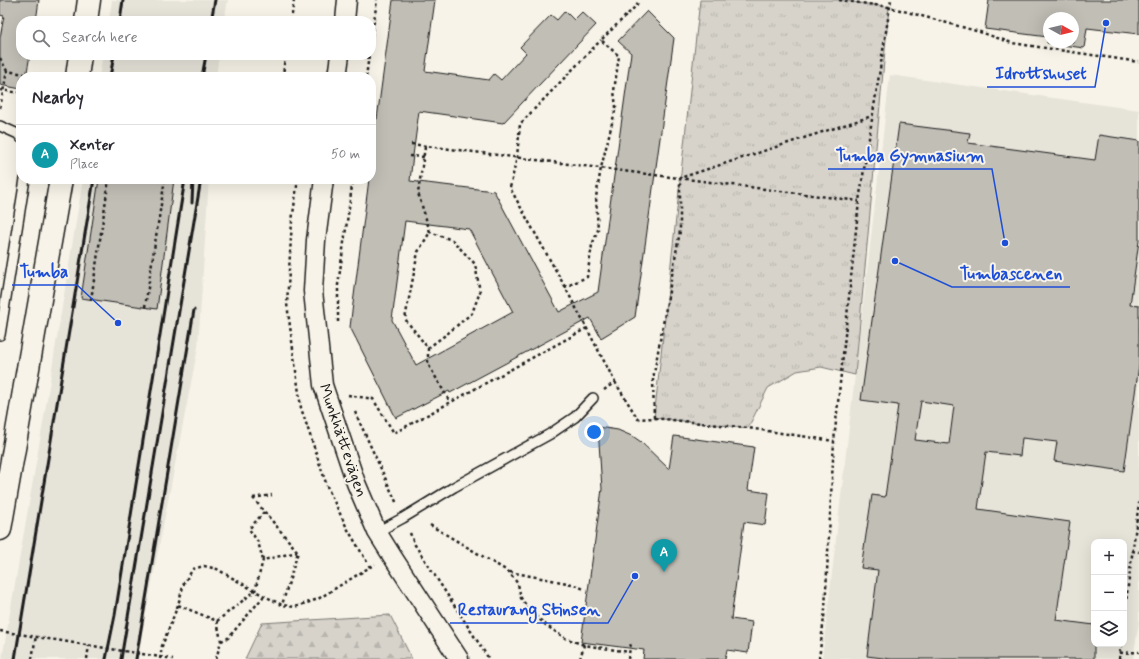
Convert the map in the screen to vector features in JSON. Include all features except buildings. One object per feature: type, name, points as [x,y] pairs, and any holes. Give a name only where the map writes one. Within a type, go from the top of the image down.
[{"type":"main road","points":[[87,16],[89,0]]},
{"type":"main road","points":[[78,72],[79,60]]},
{"type":"main road","points":[[0,529],[59,184]]},
{"type":"street","points":[[346,16],[348,0]]},
{"type":"street","points":[[338,72],[339,60]]},
{"type":"street","name":"Munkhättevägen","points":[[323,184],[316,240],[312,291],[323,385],[356,483],[378,532],[458,659]]},
{"type":"lane","points":[[0,126],[16,134]]},
{"type":"lane","points":[[0,335],[25,184]]},
{"type":"lane","points":[[378,532],[454,487],[550,434],[575,417],[593,398]]},
{"type":"path","points":[[292,16],[294,0]]},
{"type":"path","points":[[375,16],[377,0]]},
{"type":"path","points":[[639,0],[636,6],[520,124],[517,157],[510,188],[565,287],[615,382],[638,419],[654,418],[748,428],[834,441]]},
{"type":"path","points":[[839,0],[889,7],[980,32],[1012,43],[1139,62]]},
{"type":"path","points":[[819,659],[825,609],[834,441],[859,201],[891,0]]},
{"type":"path","points":[[565,287],[587,277],[592,245],[598,230],[596,198],[601,168],[616,107],[614,91],[619,56],[601,40]]},
{"type":"path","points":[[0,58],[7,71],[0,108]]},
{"type":"path","points":[[283,72],[285,60]]},
{"type":"path","points":[[367,72],[368,60]]},
{"type":"path","points":[[7,71],[16,73]]},
{"type":"path","points":[[0,90],[16,92]]},
{"type":"path","points":[[680,178],[872,116]]},
{"type":"path","points":[[411,144],[425,147],[517,157],[859,201]]},
{"type":"path","points":[[425,147],[418,193],[430,232],[418,252],[405,319],[428,348],[428,364],[450,402]]},
{"type":"path","points":[[409,156],[424,157]]},
{"type":"path","points":[[654,418],[653,379],[680,231],[680,178]]},
{"type":"path","points":[[91,300],[108,184]]},
{"type":"path","points":[[145,307],[164,184]]},
{"type":"path","points":[[338,325],[338,286],[352,184]]},
{"type":"path","points":[[428,348],[448,334],[472,313],[480,292],[475,264],[452,240],[430,232]]},
{"type":"path","points":[[348,395],[373,398],[394,433],[587,328]]},
{"type":"path","points":[[593,398],[615,382]]},
{"type":"path","points":[[346,389],[351,402]]},
{"type":"path","points":[[354,410],[415,544],[489,659]]},
{"type":"path","points":[[272,495],[252,498],[298,552]]},
{"type":"path","points":[[1125,611],[1139,502]]},
{"type":"path","points":[[216,621],[255,591],[263,560],[258,542],[249,529],[264,512]]},
{"type":"path","points":[[430,525],[510,572],[572,584],[584,589]]},
{"type":"path","points":[[160,659],[162,646],[178,605],[184,583],[193,569],[204,566],[217,569],[282,605],[295,607],[318,599],[370,567],[415,544]]},
{"type":"path","points":[[1132,551],[1139,552]]},
{"type":"path","points":[[263,560],[298,552]]},
{"type":"path","points":[[282,605],[298,552]]},
{"type":"path","points":[[510,572],[518,584],[521,598],[530,611],[547,626],[565,638],[584,645],[629,652]]},
{"type":"path","points":[[221,641],[228,638],[264,596]]},
{"type":"path","points":[[178,605],[216,621]]},
{"type":"path","points":[[216,621],[221,641],[216,659]]},
{"type":"path","points":[[0,631],[173,659]]},
{"type":"path","points":[[32,659],[36,636]]},
{"type":"path","points":[[628,659],[631,643]]},
{"type":"path","points":[[87,659],[89,645]]},
{"type":"path","points":[[580,659],[584,645]]},
{"type":"path","points":[[1119,659],[1121,647]]},
{"type":"path","points":[[1120,653],[1139,652]]},
{"type":"shaded area","points":[[112,0],[228,0],[225,16],[110,16]]},
{"type":"shaded area","points":[[102,60],[218,60],[217,72],[100,72]]},
{"type":"shaded area","points":[[890,75],[1139,110],[1139,622],[1133,659],[822,659]]},
{"type":"shaded area","points":[[82,184],[209,184],[198,347],[137,659],[2,659]]},
{"type":"green space","points":[[700,0],[839,0],[889,7],[855,375],[821,367],[797,371],[768,388],[748,428],[654,418]]},
{"type":"green space","points":[[390,615],[412,659],[245,659],[262,623]]},
{"type":"railway","points":[[121,16],[123,0]]},
{"type":"railway","points":[[212,16],[215,0]]},
{"type":"railway","points":[[111,72],[113,60]]},
{"type":"railway","points":[[203,72],[205,60]]},
{"type":"railway","points":[[15,659],[93,184]]},
{"type":"railway","points":[[106,659],[115,615],[184,184]]},
{"type":"railway","points":[[192,203],[193,184]]},
{"type":"railway","points":[[121,659],[200,184]]},
{"type":"railway","points":[[136,659],[194,310]]},
{"type":"place","name":"Idrottshuset","points":[[1106,23]]},
{"type":"place","name":"Tumba Gymnasium","points":[[1005,243]]},
{"type":"place","name":"Tumbascenen","points":[[895,261]]},
{"type":"place","name":"Tumba","points":[[118,323]]},
{"type":"place","name":"Xenter","points":[[664,572]]},
{"type":"place","name":"Restaurang Stinsen","points":[[635,576]]}]
